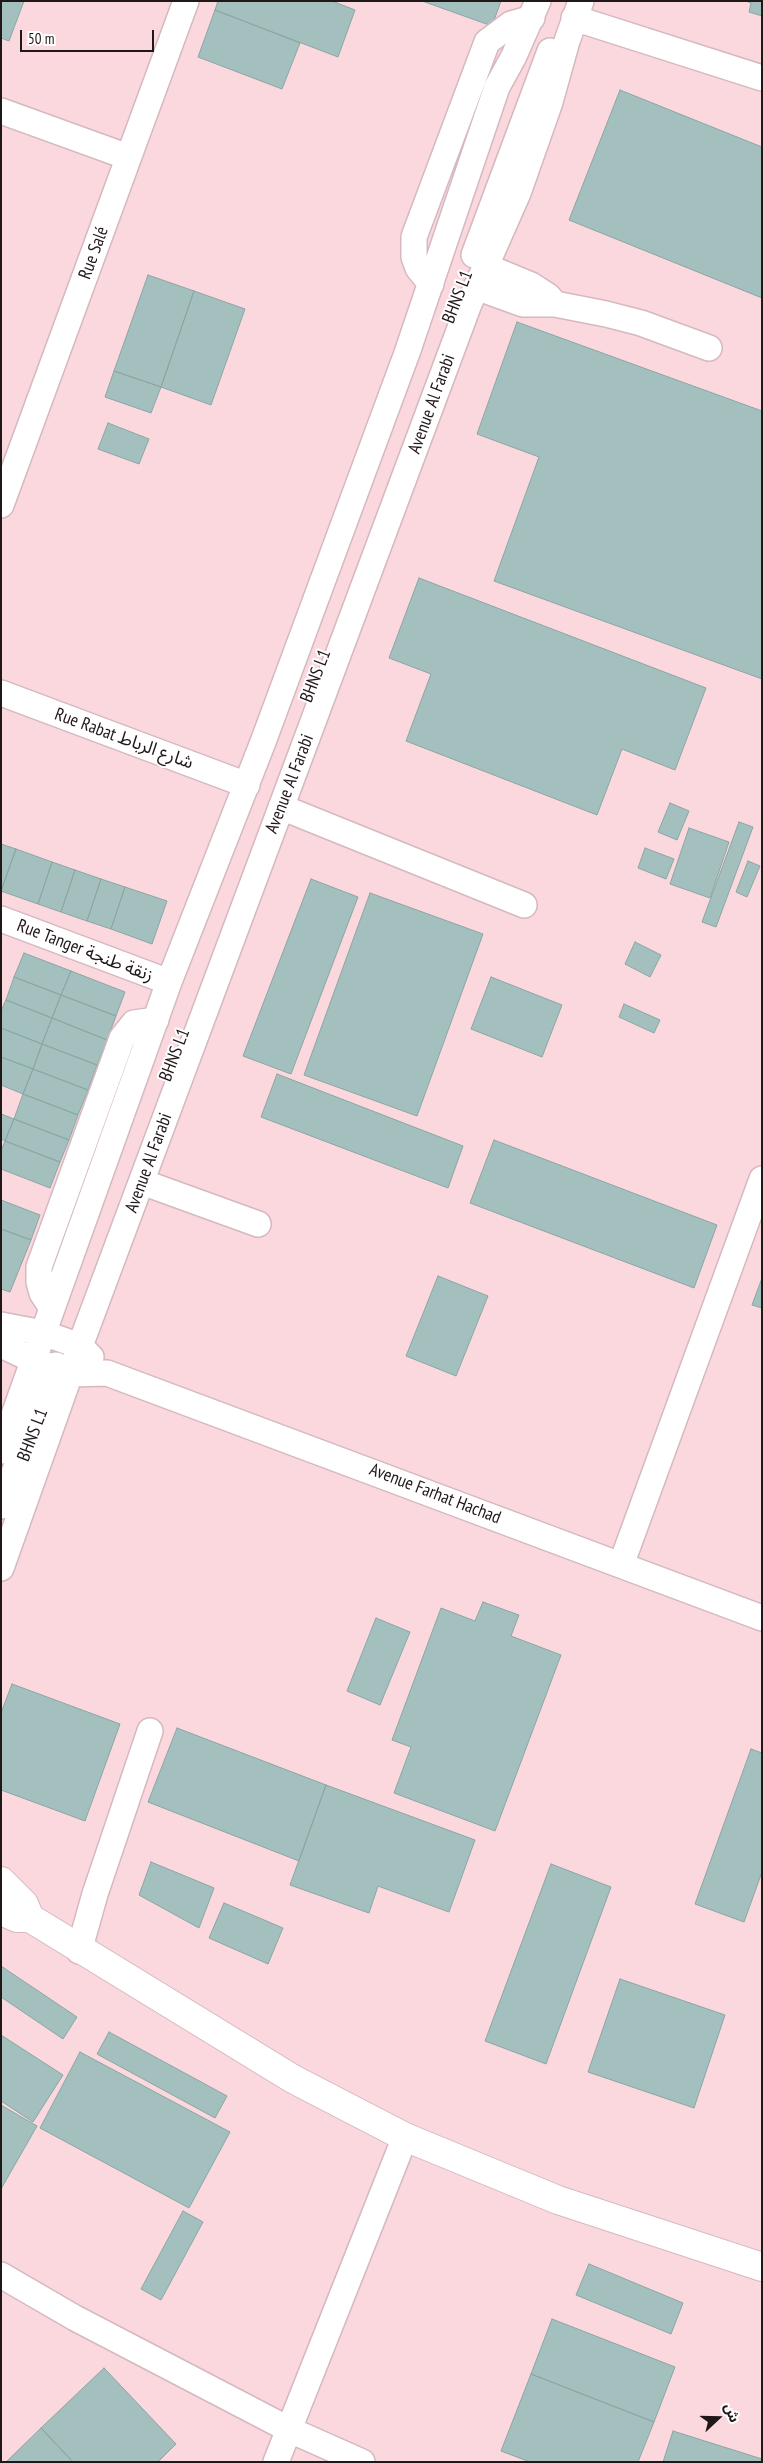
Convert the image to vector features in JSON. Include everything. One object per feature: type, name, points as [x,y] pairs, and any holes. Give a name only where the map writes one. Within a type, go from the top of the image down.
[{"type":"main road","points":[[1,1881],[24,1904],[30,1918],[80,1951],[293,2079],[405,2137],[558,2200],[762,2267]]},
{"type":"main road","points":[[1,1911],[17,1918],[30,1918]]},
{"type":"street","name":"Rue Salé","points":[[1,505],[119,163],[172,1]]},
{"type":"street","name":"Rue Salé","points":[[1,462],[119,163],[186,1]]},
{"type":"street","points":[[572,6],[762,78]]},
{"type":"street","name":"Avenue Al Farabi","points":[[1,1452],[72,1343],[142,1182],[480,276],[518,193],[550,102],[572,6]]},
{"type":"street","name":"BHNS L1","points":[[72,1343],[572,6]]},
{"type":"street","points":[[431,284],[423,277],[416,262],[414,238],[488,42],[511,24],[535,10]]},
{"type":"street","name":"Avenue Al Farabi","points":[[1,1568],[54,1368],[43,1333],[51,1307],[169,982],[247,785],[407,353],[497,87],[514,56],[535,10]]},
{"type":"street","points":[[1,111],[119,163]]},
{"type":"street","points":[[1,128],[119,163]]},
{"type":"street","points":[[446,153],[471,163]]},
{"type":"street","points":[[480,276],[523,304],[536,306],[555,304],[606,314],[641,323],[709,348]]},
{"type":"street","name":"Rue Rabat شارع الرباط","points":[[1,693],[247,785]]},
{"type":"street","points":[[281,807],[524,905]]},
{"type":"street","name":"Rue Tanger زنقة طنجة","points":[[2,921],[169,982]]},
{"type":"street","points":[[622,1565],[762,1179]]},
{"type":"street","points":[[142,1182],[258,1224]]},
{"type":"street","name":"Avenue Farhat Hachad","points":[[1,1325],[43,1333],[72,1343],[106,1373]]},
{"type":"street","name":"Avenue Farhat Hachad","points":[[1,1345],[54,1368],[106,1373],[762,1618]]},
{"type":"street","name":"BHNS L1","points":[[1,1506],[54,1368]]},
{"type":"street","name":"BHNS L1","points":[[1,1519],[54,1368]]},
{"type":"street","points":[[80,1951],[95,1894],[150,1731]]},
{"type":"street","points":[[276,2462],[405,2137]]},
{"type":"street","points":[[1,2275],[75,2318],[290,2430],[362,2462]]},
{"type":"shaded area","points":[[1,1],[762,1],[762,2462],[1,2462]]},
{"type":"building","points":[[1,1],[24,1],[9,41],[1,38]]},
{"type":"building","points":[[218,1],[332,1],[355,10],[338,57],[215,10]]},
{"type":"building","points":[[422,1],[501,1],[492,26]]},
{"type":"building","points":[[746,1],[762,1],[762,16],[749,12],[751,3]]},
{"type":"building","points":[[215,10],[300,43],[282,89],[198,57]]},
{"type":"building","points":[[620,90],[762,147],[762,298],[569,220]]},
{"type":"building","points":[[148,275],[194,291],[161,387],[114,371]]},
{"type":"building","points":[[194,291],[245,309],[211,405],[161,387]]},
{"type":"building","points":[[517,322],[762,411],[762,679],[494,581],[539,457],[477,434]]},
{"type":"building","points":[[114,371],[161,387],[151,413],[105,397]]},
{"type":"building","points":[[108,423],[149,439],[139,464],[98,449]]},
{"type":"building","points":[[419,578],[706,688],[675,770],[622,749],[597,815],[406,741],[431,674],[389,658]]},
{"type":"building","points":[[670,803],[689,811],[677,840],[658,832]]},
{"type":"building","points":[[739,822],[753,827],[716,927],[702,922]]},
{"type":"building","points":[[689,828],[729,842],[710,898],[670,884]]},
{"type":"building","points":[[1,844],[16,849],[1,891]]},
{"type":"building","points":[[645,848],[674,859],[666,879],[638,868]]},
{"type":"building","points":[[16,849],[52,862],[38,904],[1,891]]},
{"type":"building","points":[[748,861],[760,866],[747,897],[736,892]]},
{"type":"building","points":[[52,862],[75,870],[61,912],[38,904]]},
{"type":"building","points":[[75,870],[101,879],[87,921],[61,912]]},
{"type":"building","points":[[101,879],[125,887],[111,929],[87,921]]},
{"type":"building","points":[[311,879],[358,897],[291,1074],[243,1056]]},
{"type":"building","points":[[125,887],[167,901],[152,944],[111,929]]},
{"type":"building","points":[[370,893],[483,934],[417,1116],[304,1075]]},
{"type":"building","points":[[635,942],[661,955],[650,977],[625,964]]},
{"type":"building","points":[[24,953],[71,971],[61,995],[14,977]]},
{"type":"building","points":[[71,971],[125,992],[116,1016],[61,995]]},
{"type":"building","points":[[14,977],[61,995],[52,1018],[6,1000]]},
{"type":"building","points":[[491,977],[562,1005],[542,1057],[471,1029]]},
{"type":"building","points":[[61,995],[116,1016],[107,1040],[52,1018]]},
{"type":"building","points":[[6,1000],[52,1018],[42,1044],[1,1028],[1,1011]]},
{"type":"building","points":[[624,1004],[660,1020],[654,1033],[619,1017]]},
{"type":"building","points":[[52,1018],[107,1040],[97,1065],[42,1044]]},
{"type":"building","points":[[1,1028],[42,1044],[33,1069],[1,1057]]},
{"type":"building","points":[[42,1044],[97,1065],[88,1090],[33,1069]]},
{"type":"building","points":[[1,1057],[33,1069],[23,1094],[1,1085]]},
{"type":"building","points":[[33,1069],[88,1090],[78,1115],[23,1094]]},
{"type":"building","points":[[277,1074],[463,1146],[448,1188],[261,1117]]},
{"type":"building","points":[[23,1094],[78,1115],[69,1140],[14,1119]]},
{"type":"building","points":[[1,1114],[14,1119],[5,1141],[1,1139]]},
{"type":"building","points":[[14,1119],[69,1140],[60,1162],[5,1141]]},
{"type":"building","points":[[494,1140],[717,1225],[694,1288],[470,1203]]},
{"type":"building","points":[[5,1141],[60,1162],[50,1188],[1,1169],[1,1151]]},
{"type":"building","points":[[1,1200],[40,1215],[31,1240],[1,1229]]},
{"type":"building","points":[[1,1229],[31,1240],[10,1292],[1,1289]]},
{"type":"building","points":[[438,1276],[488,1296],[456,1376],[406,1356]]},
{"type":"building","points":[[762,1278],[762,1308],[752,1305]]},
{"type":"building","points":[[483,1602],[519,1615],[511,1636],[561,1655],[495,1831],[394,1793],[411,1747],[392,1740],[441,1608],[475,1621]]},
{"type":"building","points":[[376,1618],[410,1632],[380,1705],[347,1691]]},
{"type":"building","points":[[12,1684],[120,1724],[85,1821],[1,1790],[1,1713]]},
{"type":"building","points":[[177,1728],[326,1785],[299,1861],[148,1802]]},
{"type":"building","points":[[751,1749],[762,1753],[762,1872],[744,1922],[695,1904]]},
{"type":"building","points":[[326,1785],[475,1840],[449,1912],[378,1886],[369,1913],[290,1885]]},
{"type":"building","points":[[151,1862],[214,1888],[199,1928],[139,1895]]},
{"type":"building","points":[[551,1864],[611,1887],[546,2064],[485,2041]]},
{"type":"building","points":[[224,1903],[283,1928],[268,1964],[209,1938]]},
{"type":"building","points":[[1,1966],[77,2017],[63,2039],[1,1997]]},
{"type":"building","points":[[620,1979],[725,2015],[694,2108],[588,2072]]},
{"type":"building","points":[[109,2032],[227,2096],[215,2118],[97,2054]]},
{"type":"building","points":[[1,2035],[63,2075],[33,2122],[1,2101]]},
{"type":"building","points":[[80,2052],[230,2132],[189,2208],[40,2128]]},
{"type":"building","points":[[1,2105],[37,2126],[1,2189]]},
{"type":"building","points":[[183,2211],[203,2222],[161,2300],[141,2289]]},
{"type":"building","points":[[589,2264],[683,2303],[671,2334],[576,2295]]},
{"type":"building","points":[[552,2319],[675,2367],[654,2422],[531,2374]]},
{"type":"building","points":[[104,2368],[176,2444],[158,2462],[73,2462],[41,2428]]},
{"type":"building","points":[[531,2374],[654,2422],[638,2462],[530,2462],[501,2451]]},
{"type":"building","points":[[41,2428],[73,2462],[6,2462]]},
{"type":"building","points":[[673,2431],[762,2459],[762,2462],[663,2462]]}]
